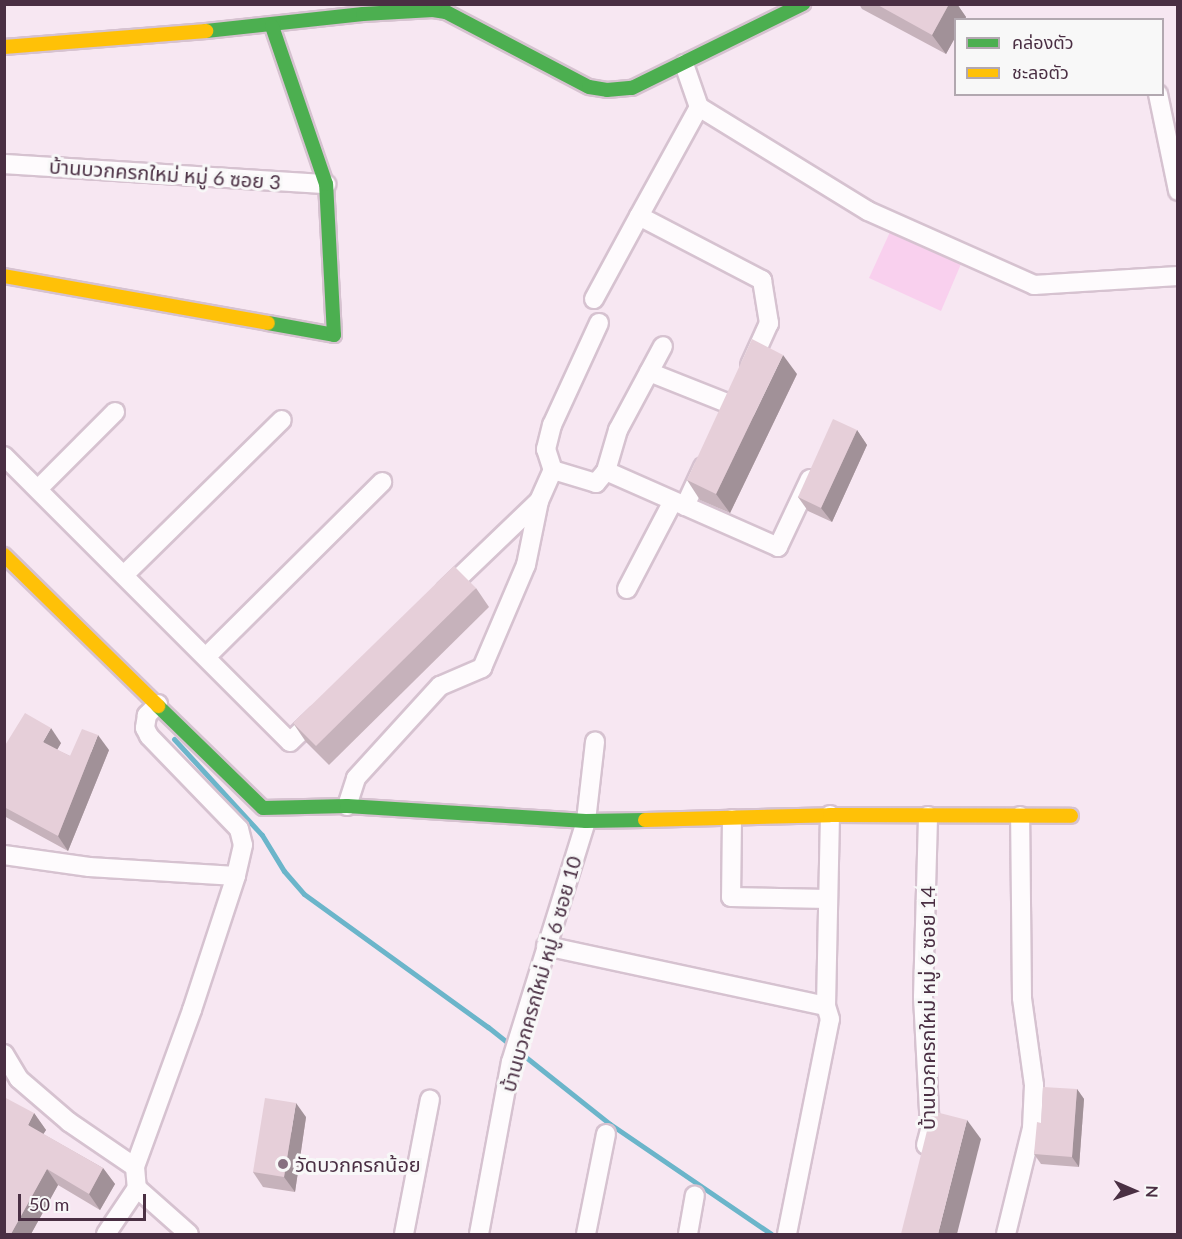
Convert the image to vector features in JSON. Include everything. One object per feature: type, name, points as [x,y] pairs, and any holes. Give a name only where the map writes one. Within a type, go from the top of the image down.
[{"type":"street","points":[[4,47],[272,26],[336,11],[446,12],[589,87],[607,90],[632,88],[802,4]]},
{"type":"street","points":[[4,276],[334,335],[326,184],[272,26]]},
{"type":"street","points":[[684,64],[699,107],[867,211],[1034,285],[1178,276]]},
{"type":"street","points":[[1158,96],[1178,191]]},
{"type":"street","points":[[594,299],[699,107]]},
{"type":"street","name":"บ้านบวกครกใหม่ หมู่ 6 ซอย 3","points":[[4,164],[326,184]]},
{"type":"street","points":[[639,216],[762,279],[769,323],[722,425]]},
{"type":"street","points":[[347,806],[356,778],[440,686],[482,668],[526,565],[539,501],[553,470],[546,449],[552,425],[599,323]]},
{"type":"street","points":[[553,470],[596,483],[606,471],[618,430],[663,346]]},
{"type":"street","points":[[649,372],[732,405]]},
{"type":"street","points":[[38,489],[115,412]]},
{"type":"street","points":[[124,574],[282,420]]},
{"type":"street","points":[[627,589],[708,455]]},
{"type":"street","points":[[4,456],[207,656],[290,742],[333,700]]},
{"type":"street","points":[[606,471],[778,547],[817,464]]},
{"type":"street","points":[[207,656],[382,482]]},
{"type":"street","points":[[436,600],[539,501]]},
{"type":"street","points":[[4,555],[263,808],[347,806],[586,821],[830,815],[1071,816]]},
{"type":"street","points":[[105,1234],[137,1188],[135,1167],[192,1010],[236,876],[243,845],[239,830],[149,736],[145,728],[147,715],[158,704]]},
{"type":"street","name":"บ้านบวกครกใหม่ หมู่ 6 ซอย 10","points":[[479,1234],[510,1069],[586,821],[595,742]]},
{"type":"street","points":[[787,1234],[830,1018],[826,1006],[830,815]]},
{"type":"street","name":"บ้านบวกครกใหม่ หมู่ 6 ซอย 14","points":[[922,1165],[930,1130],[923,997],[928,816]]},
{"type":"street","points":[[1006,1234],[1032,1128],[1034,1084],[1022,998],[1020,816]]},
{"type":"street","points":[[732,819],[730,897],[828,898]]},
{"type":"street","points":[[4,855],[89,867],[236,876]]},
{"type":"street","points":[[546,946],[826,1006]]},
{"type":"street","points":[[4,1054],[19,1079],[69,1122],[135,1167]]},
{"type":"street","points":[[404,1234],[430,1099]]},
{"type":"street","points":[[586,1234],[606,1134]]},
{"type":"street","points":[[137,1188],[189,1234]]},
{"type":"street","points":[[688,1234],[695,1196]]},
{"type":"shaded area","points":[[890,232],[961,264],[941,311],[869,278]]},
{"type":"building","points":[[876,4],[949,4],[932,35]]},
{"type":"building","points":[[752,339],[783,355],[716,494],[687,480]]},
{"type":"building","points":[[833,419],[857,430],[821,508],[798,497]]},
{"type":"building","points":[[454,566],[476,588],[316,746],[293,723]]},
{"type":"building","points":[[25,713],[51,728],[43,742],[70,756],[82,729],[98,735],[58,836],[4,807],[4,747]]},
{"type":"building","points":[[1043,1087],[1077,1089],[1072,1157],[1034,1154],[1037,1122],[1041,1123]]},
{"type":"building","points":[[4,1097],[34,1113],[28,1125],[103,1168],[89,1194],[47,1169],[11,1234],[4,1234]]},
{"type":"building","points":[[265,1098],[296,1103],[284,1177],[253,1172]]},
{"type":"building","points":[[932,1111],[967,1120],[938,1234],[901,1234]]},
{"type":"waterway","points":[[174,739],[262,835],[284,871],[304,894],[488,1027],[610,1124],[771,1234]]},
{"type":"traffic: fast","points":[[206,31],[363,14],[433,10],[446,12],[589,87],[607,90],[632,88],[803,4]]},
{"type":"traffic: fast","points":[[268,323],[334,335],[326,184],[272,26]]},
{"type":"traffic: fast","points":[[158,706],[263,808],[347,806],[586,821],[645,820]]},
{"type":"traffic: slow","points":[[4,47],[206,31]]},
{"type":"traffic: slow","points":[[4,276],[268,323]]},
{"type":"traffic: slow","points":[[4,555],[158,706]]},
{"type":"traffic: slow","points":[[645,820],[830,815],[1071,816]]},
{"type":"place","name":"วัดบวกครกน้อย","points":[[283,1164]]}]
